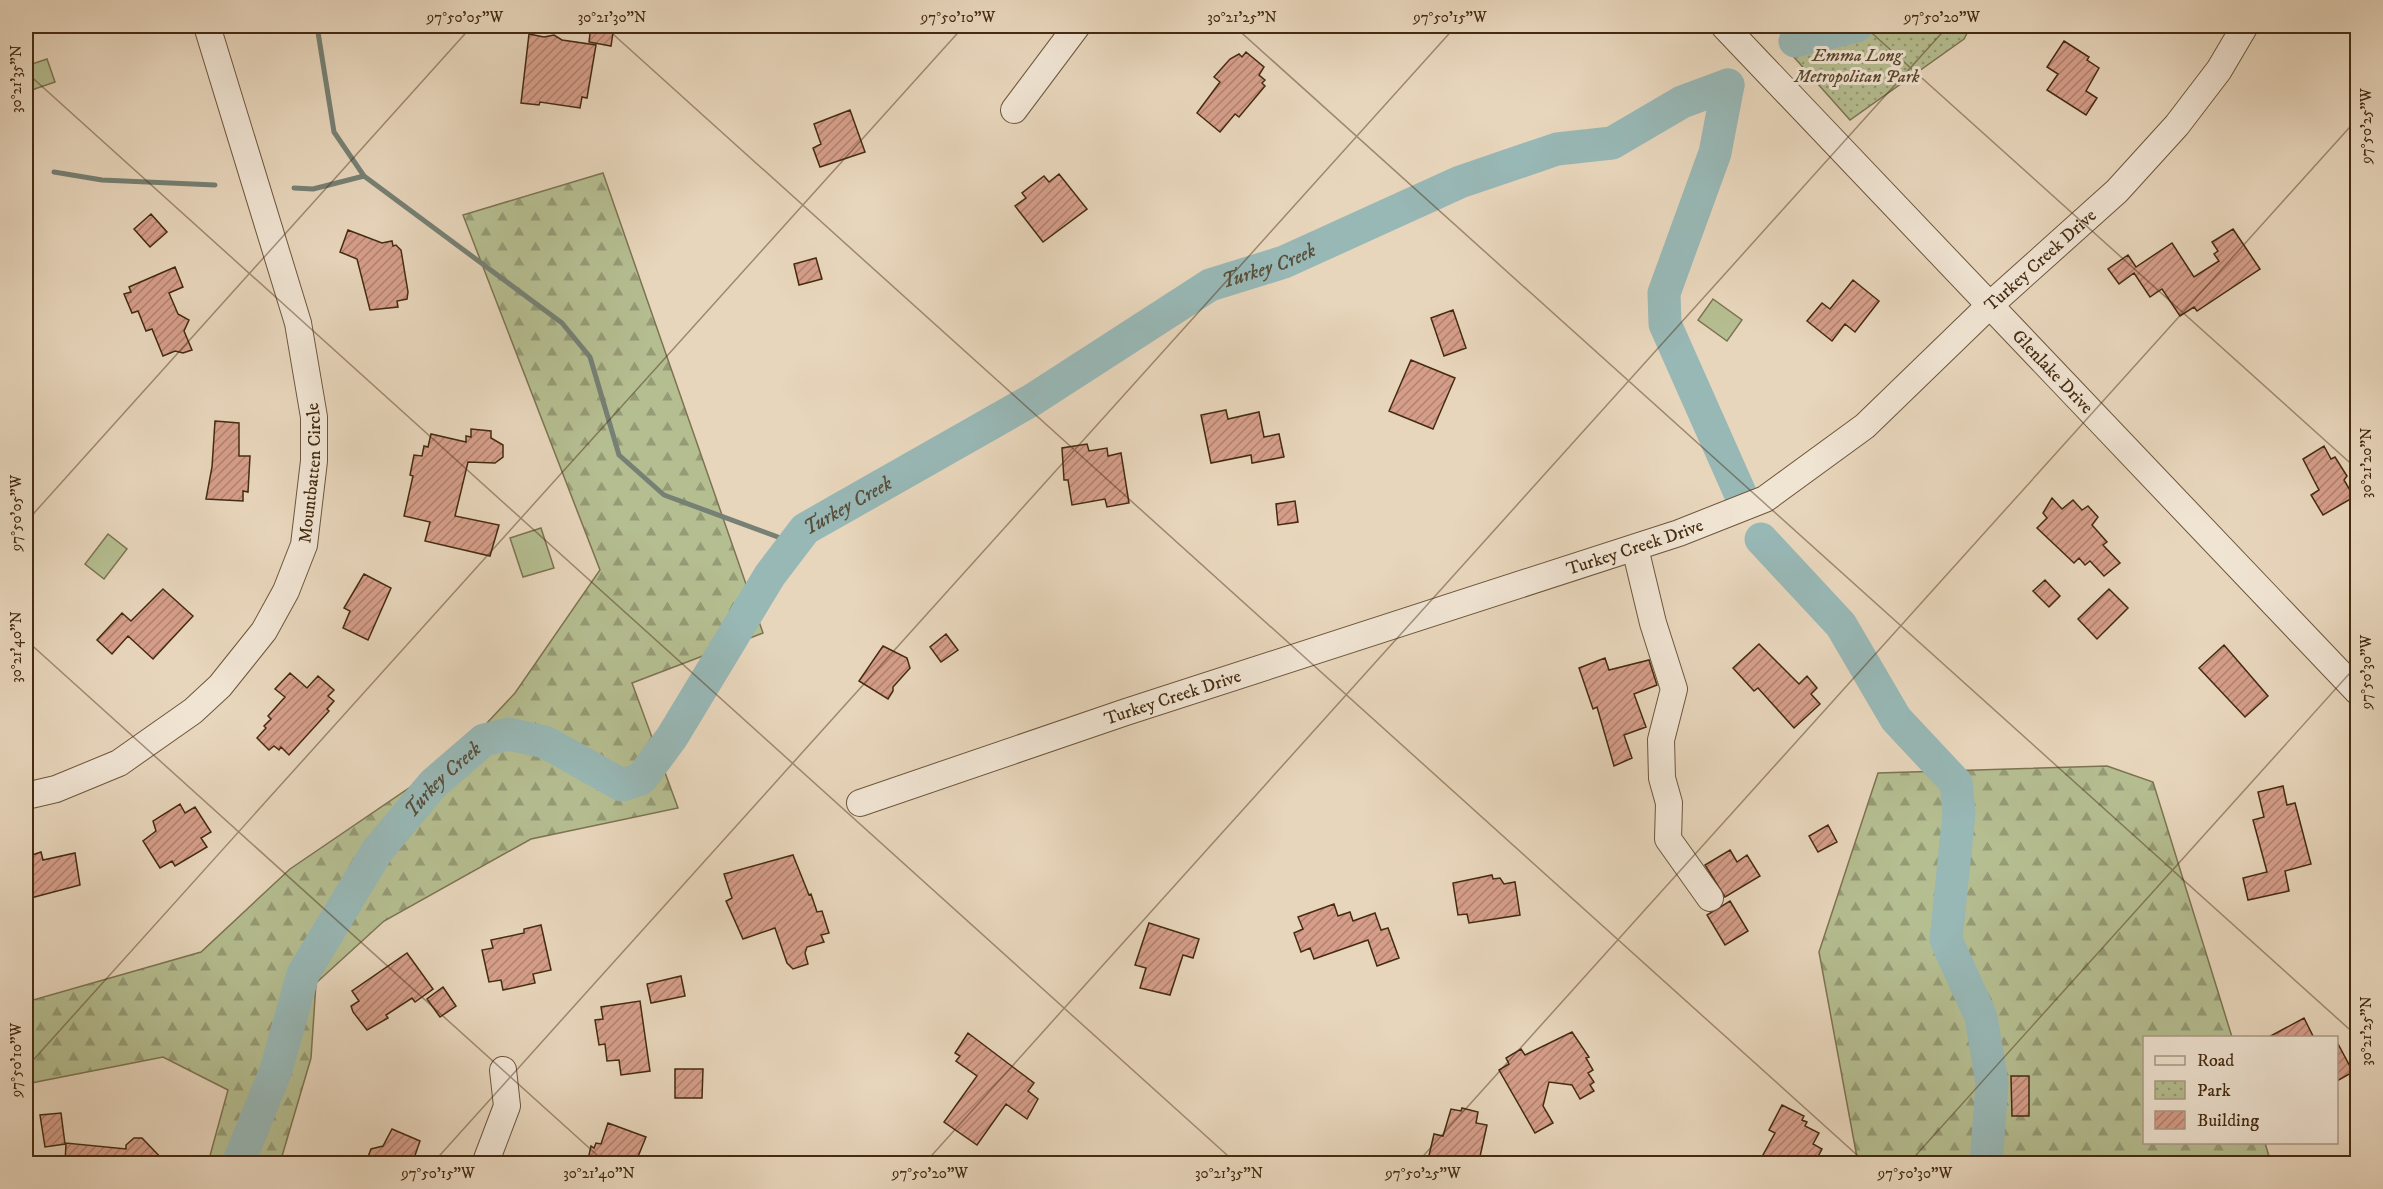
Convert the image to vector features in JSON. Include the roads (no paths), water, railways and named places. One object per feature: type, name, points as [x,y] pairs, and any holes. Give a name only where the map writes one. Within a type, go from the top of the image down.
[{"type":"street","name":"Mountbatten Circle","points":[[26,796],[56,789],[119,763],[193,711],[220,686],[264,631],[286,591],[304,545],[314,461],[314,417],[300,333],[207,26]]},
{"type":"street","points":[[1014,110],[1077,26]]},
{"type":"street","name":"Glenlake Drive","points":[[1724,26],[2358,692]]},
{"type":"street","name":"Turkey Creek Drive","points":[[860,803],[1126,712],[1690,530],[1765,499],[1865,426],[1990,305],[2117,191],[2170,133],[2219,70],[2245,26]]},
{"type":"street","points":[[1635,548],[1653,623],[1674,689],[1661,740],[1662,778],[1669,803],[1668,839],[1710,898]]},
{"type":"street","points":[[485,1164],[507,1106],[503,1070]]},
{"type":"waterway","points":[[317,26],[334,132],[364,176],[562,323],[590,357],[619,455],[664,495],[794,543]]},
{"type":"waterway","name":"Turkey Creek","points":[[1795,41],[1857,26]]},
{"type":"waterway","points":[[1728,85],[1715,153],[1664,293],[1665,324],[1740,493]]},
{"type":"waterway","name":"Turkey Creek","points":[[238,1164],[276,1070],[303,974],[377,851],[433,784],[484,740],[509,734],[545,742],[622,785],[641,779],[672,737],[770,575],[805,529],[1032,400],[1210,285],[1284,262],[1460,182],[1557,149],[1612,143],[1682,102],[1728,85]]},
{"type":"waterway","points":[[54,172],[102,180],[215,185]]},
{"type":"waterway","points":[[294,188],[313,189],[364,176]]},
{"type":"waterway","points":[[1761,539],[1841,625],[1896,719],[1956,783],[1959,813],[1946,940],[1981,1017],[1992,1083],[1986,1164]]},
{"type":"park label","name":"Emma Long Metropolitan Park","points":[[1857,65]]}]
